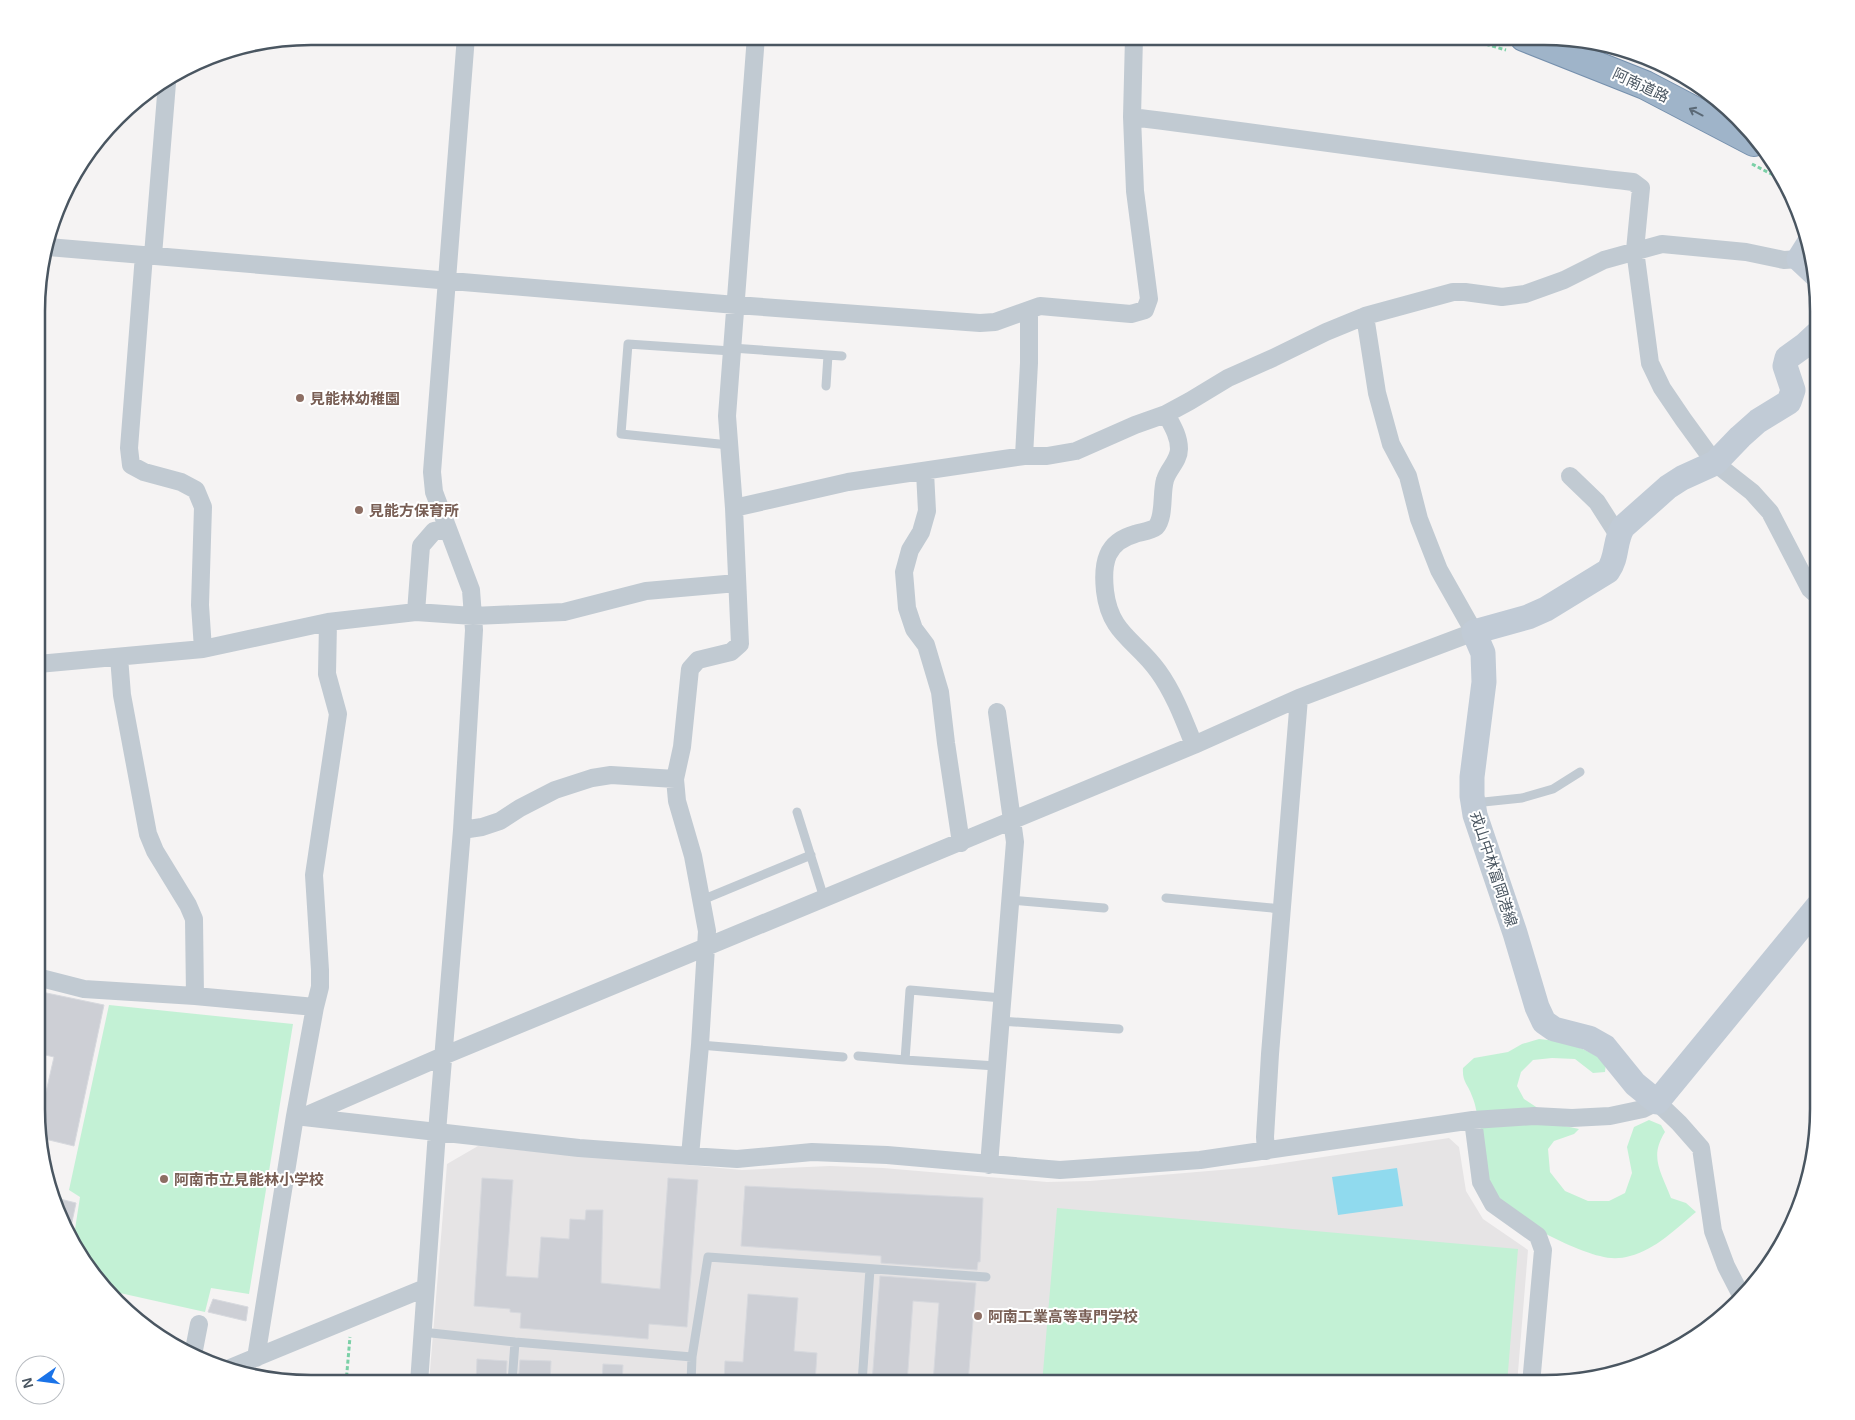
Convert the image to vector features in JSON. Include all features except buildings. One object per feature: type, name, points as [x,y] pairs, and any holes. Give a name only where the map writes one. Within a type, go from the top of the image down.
[{"type":"highway","name":"阿南道路","points":[[1544,45],[1645,85],[1745,137]]},
{"type":"main road","points":[[1474,632],[1528,617],[1546,609],[1608,570],[1614,562],[1618,535],[1623,527],[1668,487],[1682,478],[1715,463],[1758,421],[1776,412],[1789,402],[1793,390],[1784,366],[1786,358],[1810,340]]},
{"type":"main road","name":"戎山中林富岡港線","points":[[1474,632],[1482,654],[1484,682],[1472,777],[1473,803],[1515,933],[1536,1007],[1544,1022],[1554,1029],[1589,1038],[1604,1047],[1635,1084],[1657,1102]]},
{"type":"main road","points":[[1657,1102],[1810,916]]},
{"type":"street","points":[[419,1375],[462,830],[474,630],[470,590],[434,492],[432,472],[465,45]]},
{"type":"street","points":[[690,1156],[708,931],[693,856],[677,801],[675,779],[682,747],[690,669],[698,660],[731,652],[740,644],[734,508],[727,416],[755,45]]},
{"type":"street","points":[[53,247],[736,305],[980,323],[995,322],[1040,306],[1131,314],[1145,310],[1149,299],[1135,191],[1132,117],[1134,45]]},
{"type":"street","points":[[168,87],[130,448],[131,466],[144,472],[181,482],[196,490],[203,507],[200,605],[203,649]]},
{"type":"street","points":[[1132,117],[1494,166],[1633,182],[1641,188],[1634,250],[1650,363],[1662,388],[1682,419],[1715,463],[1752,492],[1770,512],[1810,589]]},
{"type":"street","points":[[734,508],[848,482],[1024,456],[1047,456],[1076,451],[1135,425],[1166,414],[1228,378],[1326,332],[1365,316],[1453,292],[1502,297],[1525,294],[1564,280],[1604,260],[1634,250],[1662,244],[1746,252],[1784,260],[1805,258]]},
{"type":"street","points":[[1024,456],[1029,363],[1029,310]]},
{"type":"street","points":[[299,1116],[1194,746],[1299,698],[1474,632],[1439,570],[1419,519],[1408,476],[1391,444],[1376,393],[1365,316]]},
{"type":"street","points":[[1166,414],[1177,436],[1179,451],[1177,459],[1165,478],[1161,521],[1154,529],[1123,538],[1110,548],[1106,561],[1105,590],[1115,624],[1158,671],[1177,705],[1194,746]]},
{"type":"street","points":[[925,472],[926,511],[921,532],[910,550],[904,572],[907,608],[914,629],[926,645],[940,692],[961,843]]},
{"type":"street","points":[[1570,476],[1597,502],[1618,535]]},
{"type":"street","points":[[416,612],[421,546],[434,531],[448,529]]},
{"type":"street","points":[[45,663],[203,649],[328,622],[416,612],[472,616],[564,612],[646,591],[737,583]]},
{"type":"street","points":[[256,1358],[299,1116],[315,1007],[320,987],[314,875],[338,714],[327,674],[328,622]]},
{"type":"street","points":[[119,657],[122,695],[148,834],[155,851],[188,905],[194,919],[195,996]]},
{"type":"street","points":[[1266,1151],[1265,1137],[1270,1054],[1299,698]]},
{"type":"street","points":[[989,1165],[1015,842],[997,712]]},
{"type":"street","points":[[462,830],[500,822],[520,808],[555,790],[592,778],[611,775],[675,779]]},
{"type":"street","points":[[45,979],[84,989],[195,996],[315,1007]]},
{"type":"street","points":[[299,1116],[579,1148],[690,1156],[737,1159],[812,1152],[887,1155],[1060,1170],[1200,1160],[1473,1120],[1534,1116],[1572,1118],[1610,1116],[1643,1109],[1657,1102],[1701,1148],[1714,1231],[1726,1266],[1738,1290]]},
{"type":"street","points":[[1473,1120],[1480,1182],[1493,1204],[1538,1236],[1543,1250],[1533,1375]]},
{"type":"street","points":[[238,1365],[425,1288]]},
{"type":"street","points":[[194,1349],[199,1324]]},
{"type":"lane","points":[[729,445],[621,434],[628,344],[842,356]]},
{"type":"lane","points":[[826,386],[828,355]]},
{"type":"lane","points":[[1473,803],[1522,798],[1553,789],[1580,772]]},
{"type":"lane","points":[[797,812],[824,898]]},
{"type":"lane","points":[[702,900],[811,855]]},
{"type":"lane","points":[[1166,898],[1282,909]]},
{"type":"lane","points":[[1010,900],[1104,908]]},
{"type":"lane","points":[[905,1060],[910,990],[1002,998]]},
{"type":"lane","points":[[1000,1021],[1120,1029]]},
{"type":"lane","points":[[700,1045],[844,1057]]},
{"type":"lane","points":[[858,1056],[996,1066]]},
{"type":"lane","points":[[691,1375],[692,1357],[708,1257],[986,1277]]},
{"type":"lane","points":[[863,1375],[870,1269]]},
{"type":"lane","points":[[422,1332],[692,1357]]},
{"type":"lane","points":[[513,1375],[515,1342]]},
{"type":"path","points":[[347,1375],[350,1319]]},
{"type":"shaded area","name":"阿南工業高等専門学校","points":[[1449,1138],[1459,1147],[1466,1191],[1483,1219],[1528,1250],[1518,1375],[430,1375],[447,1164],[478,1146],[742,1170],[830,1166],[883,1168],[1047,1182],[1090,1181],[1256,1167]]},
{"type":"green space","name":"阿南市立見能林小学校","points":[[109,1005],[293,1024],[249,1294],[211,1288],[205,1312],[119,1293],[100,1271],[75,1231],[80,1197],[69,1190]]},
{"type":"green space","points":[[1539,1039],[1557,1041],[1574,1046],[1606,1062],[1605,1072],[1593,1073],[1575,1059],[1552,1058],[1533,1060],[1521,1072],[1517,1086],[1524,1099],[1565,1126],[1579,1129],[1574,1134],[1554,1141],[1548,1149],[1550,1172],[1565,1191],[1588,1201],[1609,1201],[1625,1193],[1632,1173],[1627,1147],[1634,1127],[1649,1120],[1661,1125],[1665,1132],[1660,1141],[1657,1157],[1660,1172],[1671,1198],[1686,1203],[1696,1212],[1665,1238],[1648,1249],[1630,1256],[1608,1258],[1573,1247],[1526,1222],[1501,1203],[1493,1193],[1475,1107],[1464,1080],[1463,1068],[1474,1058],[1508,1052],[1522,1044]]},
{"type":"green space","points":[[1057,1208],[1518,1249],[1508,1375],[1043,1375]]},
{"type":"water","points":[[1397,1168],[1403,1206],[1338,1215],[1332,1177]]},
{"type":"place","name":"見能林幼稚園","points":[[300,398]]},
{"type":"place","name":"見能方保育所","points":[[359,510]]},
{"type":"place","name":"阿南市立見能林小学校","points":[[164,1179]]},
{"type":"place","name":"阿南工業高等専門学校","points":[[978,1316]]}]
